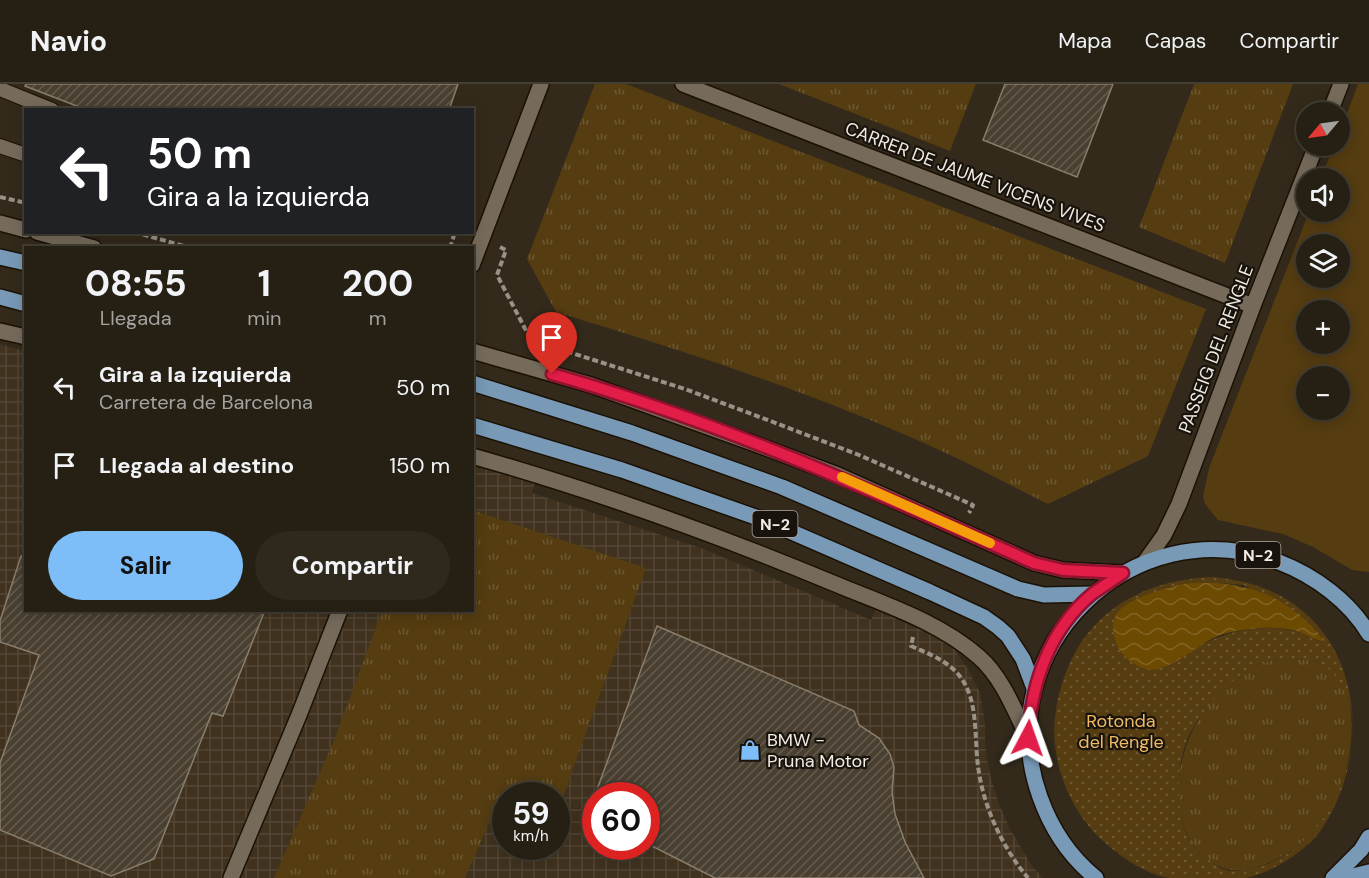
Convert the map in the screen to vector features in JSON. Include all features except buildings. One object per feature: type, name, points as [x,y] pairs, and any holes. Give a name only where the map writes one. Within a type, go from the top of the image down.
[{"type":"main road","points":[[0,257],[24,263]]},
{"type":"main road","points":[[0,297],[24,303]]},
{"type":"main road","name":"N-2","points":[[474,384],[632,433],[782,487],[1018,589],[1044,595],[1092,594]]},
{"type":"main road","name":"N-2","points":[[474,425],[622,470],[764,520],[984,617],[1008,636],[1023,659],[1034,688]]},
{"type":"main road","name":"N-2","points":[[1096,878],[1068,850],[1046,815],[1033,778],[1028,738],[1029,713],[1041,667],[1056,637],[1076,610],[1092,594],[1123,573],[1144,563],[1174,554],[1204,550],[1235,551],[1265,557],[1294,568],[1321,584],[1344,603],[1369,634]]},
{"type":"main road","points":[[1333,878],[1361,850],[1369,837]]},
{"type":"main road","points":[[1068,850],[1083,878]]},
{"type":"main road","points":[[1345,878],[1369,872]]},
{"type":"street","points":[[474,260],[541,84]]},
{"type":"street","name":"CARRER DE JAUME VICENS VIVES","points":[[683,84],[1253,306]]},
{"type":"street","points":[[1334,102],[1341,84]]},
{"type":"street","name":"PASSEIG DEL RENGLE","points":[[1144,563],[1164,535],[1179,504],[1253,306],[1313,156]]},
{"type":"street","points":[[0,223],[24,229]]},
{"type":"street","points":[[44,234],[87,246]]},
{"type":"street","points":[[0,331],[24,337]]},
{"type":"street","points":[[474,352],[591,385],[838,475],[1034,563],[1063,570],[1123,573]]},
{"type":"street","points":[[474,457],[614,499],[763,554],[918,619],[952,637],[981,658],[1004,691],[1028,738]]},
{"type":"street","points":[[231,878],[339,612]]},
{"type":"lane","points":[[0,89],[47,108]]},
{"type":"lane","points":[[0,146],[24,154]]},
{"type":"path","points":[[0,196],[24,202]]},
{"type":"path","points":[[142,234],[183,246]]},
{"type":"path","points":[[482,241],[506,250],[497,275],[531,340],[685,389],[859,455],[973,505]]},
{"type":"path","points":[[918,619],[911,646],[943,662],[958,674],[968,692],[975,718],[978,768],[987,804],[999,832],[1028,878]]},
{"type":"shaded area","points":[[0,344],[24,351],[24,612],[474,612],[474,463],[535,481],[532,493],[701,548],[871,620],[876,609],[938,637],[953,647],[980,693],[985,722],[985,746],[999,804],[1010,829],[1032,866],[1043,878],[0,878]]},
{"type":"green space","points":[[595,84],[626,84],[1206,309],[1148,456],[1048,504],[951,456],[844,409],[701,358],[556,312],[527,259]]},
{"type":"green space","points":[[779,84],[976,84],[950,151]]},
{"type":"green space","points":[[1194,84],[1293,84],[1225,263],[1139,227]]},
{"type":"green space","points":[[1358,84],[1369,84],[1369,572],[1352,570],[1313,547],[1283,534],[1218,520],[1205,504],[1203,496],[1209,468],[1296,245],[1296,288],[1350,288],[1350,234],[1300,234],[1305,222],[1350,222],[1350,168],[1325,168],[1330,156],[1350,156],[1350,105]]},
{"type":"green space","points":[[475,511],[646,568],[568,782],[492,782],[492,816],[465,878],[274,878],[335,738],[382,612],[474,612]]},
{"type":"green space","name":"Rotonda del Rengle","points":[[1213,577],[1251,584],[1286,599],[1313,621],[1333,648],[1346,678],[1352,717],[1344,689],[1327,668],[1310,660],[1279,659],[1257,665],[1246,671],[1216,697],[1199,718],[1187,740],[1182,756],[1179,791],[1185,829],[1191,842],[1200,853],[1219,867],[1234,871],[1258,867],[1280,858],[1299,845],[1316,828],[1329,809],[1347,767],[1333,809],[1316,837],[1284,862],[1266,872],[1246,878],[1169,878],[1151,873],[1125,859],[1103,841],[1080,814],[1071,798],[1063,781],[1055,746],[1056,710],[1063,680],[1075,654],[1090,631],[1108,613],[1130,598],[1155,587],[1183,580]],"holes":[[[1186,584],[1244,585],[1324,642],[1294,631],[1267,628],[1227,634],[1191,651],[1165,588]]]},
{"type":"green space","points":[[1279,659],[1319,663],[1335,673],[1345,689],[1352,729],[1345,772],[1339,791],[1326,816],[1302,843],[1260,866],[1247,870],[1227,869],[1209,861],[1196,849],[1188,836],[1179,803],[1182,762],[1197,722],[1223,689],[1239,675],[1257,665]]},
{"type":"water","points":[[1217,583],[1251,589],[1278,600],[1302,617],[1325,642],[1288,629],[1244,630],[1217,636],[1176,661],[1156,669],[1138,666],[1120,650],[1113,625],[1115,616],[1130,602],[1178,585]]},
{"type":"slow traffic","points":[[842,477],[990,543]]},
{"type":"place","name":"BMW - Pruna Motor","points":[[750,750]]},
{"type":"route","points":[[552,374],[655,407],[838,475],[1034,563],[1063,570],[1123,573],[1092,594],[1076,610],[1050,646],[1034,688],[1029,713],[1028,738]]}]
